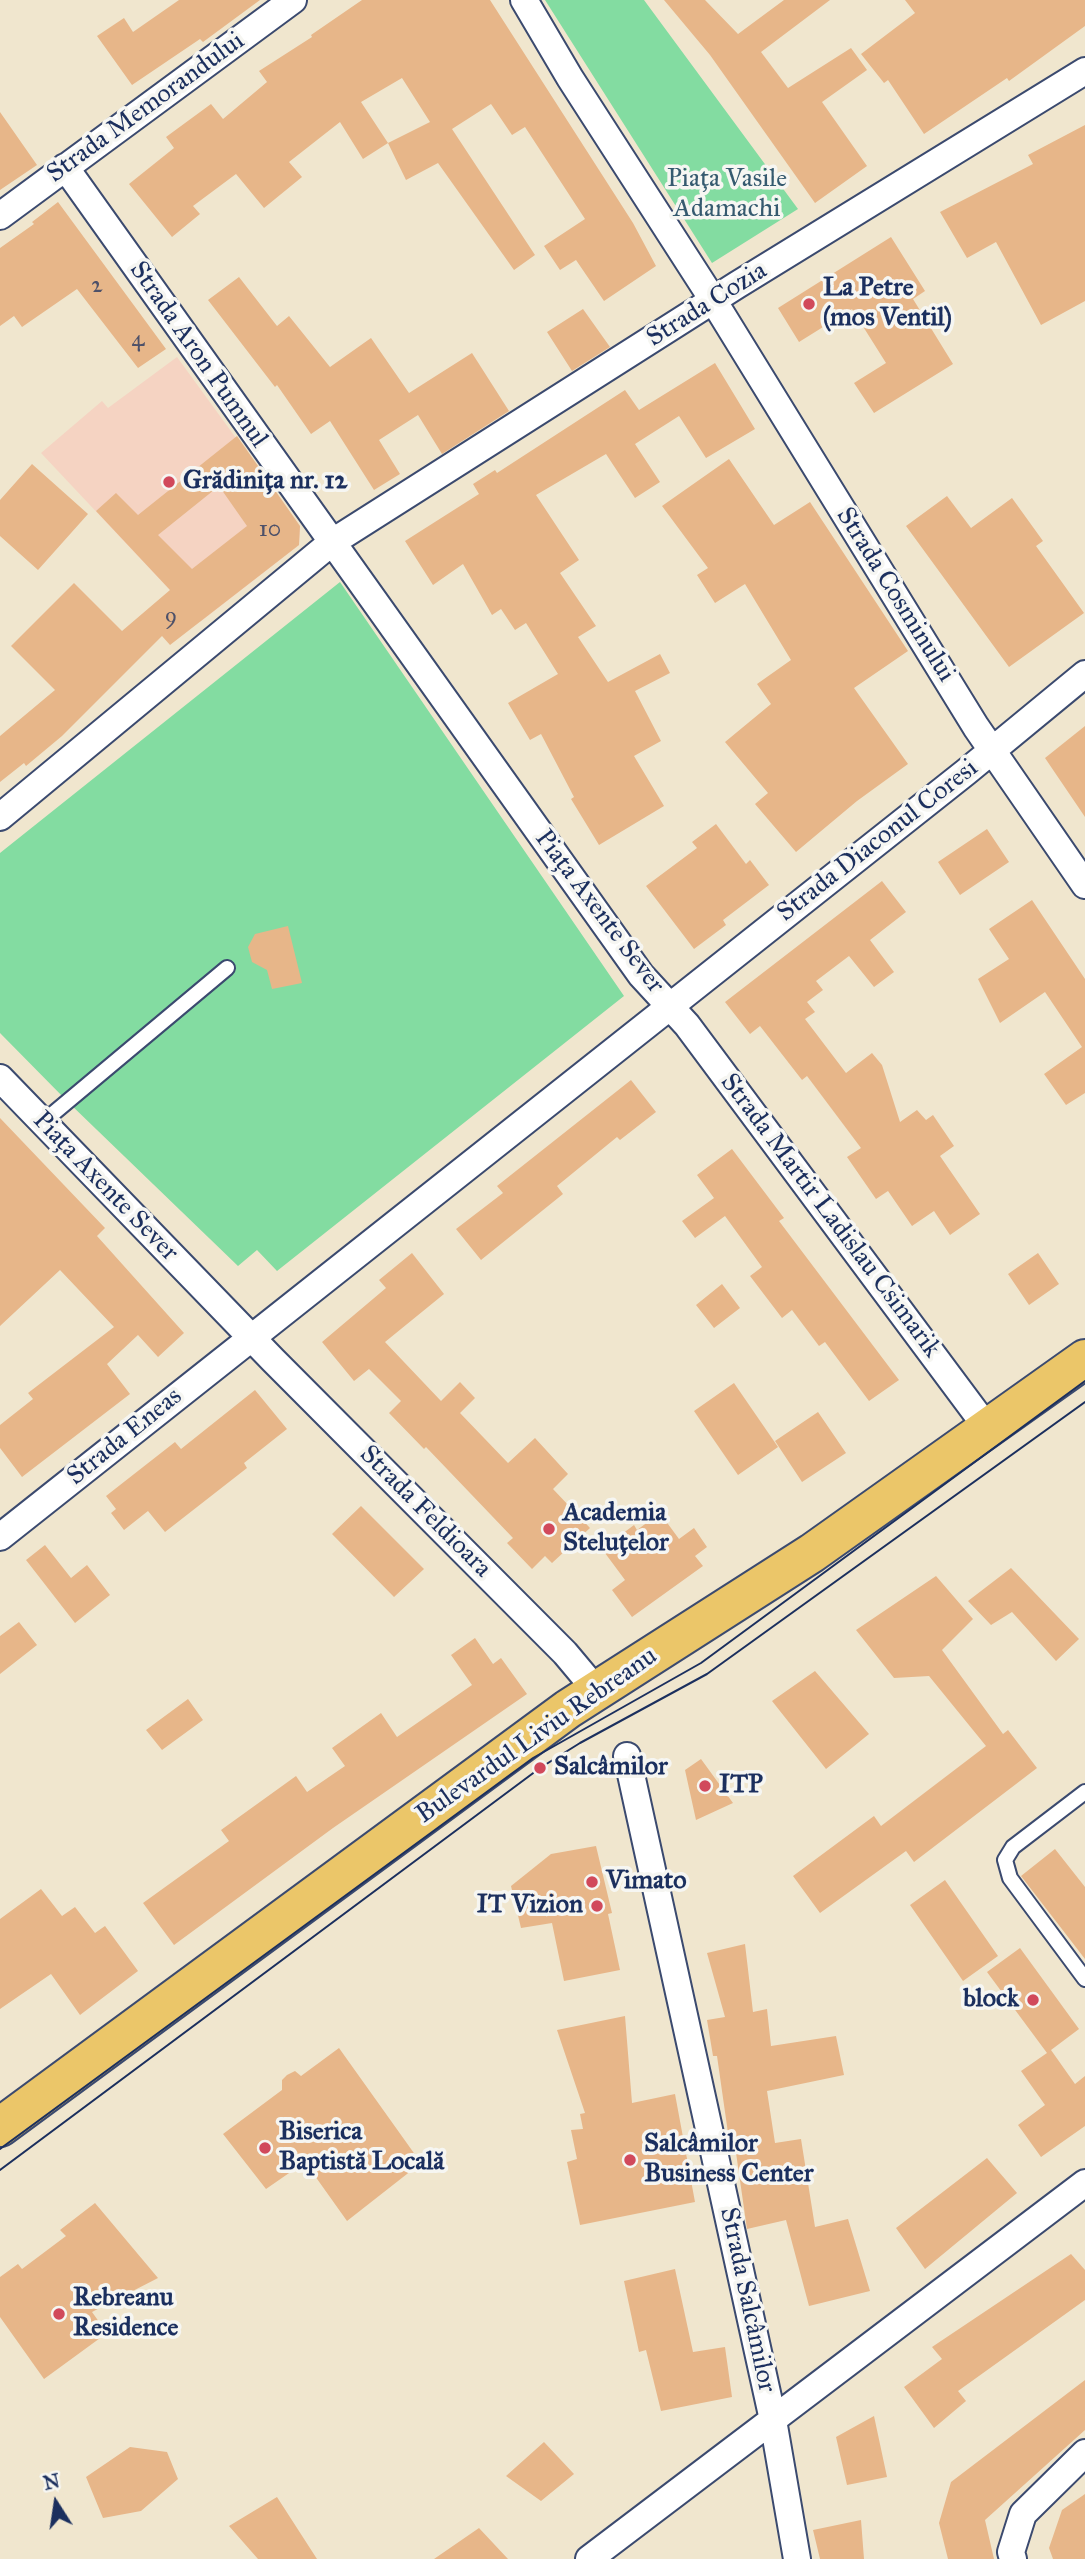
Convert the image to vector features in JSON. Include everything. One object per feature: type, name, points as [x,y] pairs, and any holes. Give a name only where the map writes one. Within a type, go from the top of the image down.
[{"type":"main road","name":"Bulevardul Liviu Rebreanu","points":[[0,2127],[545,1725],[812,1553],[1085,1359]]},
{"type":"street","name":"Strada Memorandului","points":[[0,216],[293,0]]},
{"type":"street","points":[[524,0],[570,78],[713,300]]},
{"type":"street","name":"Strada Cozia","points":[[331,543],[713,300],[1085,71]]},
{"type":"street","name":"Strada Aron Pumnul","points":[[65,167],[331,543]]},
{"type":"street","name":"Strada Cosminului","points":[[713,300],[992,750],[1085,886]]},
{"type":"street","points":[[0,817],[331,543]]},
{"type":"street","name":"Piața Axente Sever","points":[[0,1078],[251,1337],[670,1006],[641,975],[331,543]]},
{"type":"street","name":"Strada Diaconul Coresi","points":[[670,1006],[1085,674]]},
{"type":"street","name":"Strada Martir Ladislau Csimarik","points":[[670,1006],[988,1429]]},
{"type":"street","name":"Strada Eneas","points":[[0,1537],[251,1337]]},
{"type":"street","name":"Strada Feldioara","points":[[251,1337],[565,1653],[596,1690]]},
{"type":"street","name":"Strada Salcâmilor","points":[[627,1756],[773,2420],[797,2559]]},
{"type":"street","points":[[589,2559],[1084,2186]]},
{"type":"street","points":[[1013,2559],[1011,2552],[1023,2514],[1085,2453]]},
{"type":"lane","points":[[43,1122],[226,968]]},
{"type":"lane","points":[[1085,1792],[1013,1847],[1005,1860],[1010,1878],[1085,1979]]},
{"type":"shaded area","name":"Grădinița nr. 12","points":[[177,357],[300,526],[299,545],[200,622],[41,453],[102,401],[108,408]]},
{"type":"green space","name":"Piața Vasile Adamachi","points":[[545,0],[644,0],[798,209],[712,263]]},
{"type":"green space","points":[[340,582],[624,996],[277,1271],[257,1250],[238,1266],[0,1033],[0,853]]},
{"type":"building","points":[[179,0],[260,0],[203,42],[200,39],[132,85],[97,36],[124,18],[133,32]]},
{"type":"building","points":[[362,0],[490,0],[633,223],[656,266],[604,301],[576,260],[560,270],[544,246],[585,219],[525,127],[512,135],[491,104],[452,129],[535,255],[514,270],[438,163],[406,180],[388,143],[363,159],[340,122],[289,162],[302,177],[264,208],[236,174],[193,206],[200,214],[172,237],[129,184],[174,148],[166,137],[211,104],[223,119],[267,82],[259,71],[312,37],[311,35]],"holes":[[[402,78],[430,122],[388,143],[361,102]]]},
{"type":"building","points":[[664,0],[705,0],[738,34],[784,0],[830,0],[761,52],[788,88],[851,48],[867,70],[822,102],[867,166],[815,203],[710,55]]},
{"type":"building","points":[[905,0],[1085,0],[1085,26],[1009,81],[1007,78],[924,134],[888,80],[884,83],[861,54],[915,13]]},
{"type":"building","points":[[0,112],[37,165],[0,190]]},
{"type":"building","points":[[1085,125],[1085,301],[1041,325],[996,242],[967,258],[940,212],[1033,164],[1028,155]]},
{"type":"building","points":[[58,202],[166,349],[138,368],[77,289],[22,327],[14,316],[0,326],[0,248],[34,224],[32,222]]},
{"type":"building","points":[[891,237],[925,291],[913,299],[953,364],[874,413],[854,383],[886,363],[852,309],[799,342],[778,308]]},
{"type":"building","points":[[239,277],[277,326],[289,316],[330,367],[371,338],[409,393],[472,353],[509,411],[442,454],[418,415],[379,440],[400,474],[374,490],[330,421],[311,434],[277,385],[275,387],[208,300]]},
{"type":"building","points":[[583,309],[610,347],[572,371],[547,332]]},
{"type":"building","points":[[715,363],[755,429],[706,458],[679,416],[635,444],[660,482],[635,498],[606,454],[536,495],[579,560],[560,573],[596,626],[578,637],[608,682],[660,654],[670,673],[635,691],[661,741],[634,756],[664,806],[599,845],[571,799],[574,797],[541,734],[530,740],[508,703],[558,674],[526,623],[515,630],[501,609],[492,615],[463,564],[433,585],[405,541],[479,494],[473,484],[495,470],[497,473],[625,390],[639,410]]},
{"type":"building","points":[[237,436],[300,526],[299,545],[170,645],[162,636],[62,736],[26,766],[24,763],[0,782],[0,736],[55,690],[11,646],[74,583],[122,631],[170,590],[96,511],[116,493],[138,515]],"holes":[[[219,486],[247,526],[192,569],[158,535]]]},
{"type":"building","points":[[729,459],[774,525],[810,502],[908,651],[854,688],[908,764],[857,801],[796,852],[755,804],[768,793],[725,742],[771,704],[757,684],[791,660],[745,584],[715,603],[697,575],[708,568],[662,506]]},
{"type":"building","points":[[32,464],[88,514],[38,570],[0,536],[0,500]]},
{"type":"building","points":[[947,496],[971,528],[1012,498],[1043,541],[1036,546],[1084,613],[1009,667],[906,526]]},
{"type":"building","points":[[1085,726],[1085,817],[1045,758]]},
{"type":"building","points":[[716,824],[746,864],[750,860],[769,885],[723,920],[726,925],[694,949],[646,886],[697,848],[692,842]]},
{"type":"building","points":[[987,829],[1009,862],[960,895],[938,862]]},
{"type":"building","points":[[882,881],[906,912],[870,940],[894,972],[874,987],[849,956],[816,981],[823,990],[807,1002],[815,1012],[805,1019],[846,1073],[872,1053],[882,1065],[900,1122],[917,1110],[926,1120],[933,1115],[954,1146],[940,1156],[980,1214],[950,1235],[934,1211],[912,1226],[888,1191],[876,1199],[847,1157],[861,1148],[807,1076],[802,1080],[760,1026],[750,1034],[725,1002]]},
{"type":"building","points":[[1032,900],[1085,979],[1085,1093],[1066,1105],[1044,1074],[1082,1047],[1045,992],[1000,1023],[978,979],[1009,959],[989,929]]},
{"type":"building","points":[[288,926],[302,983],[272,989],[267,970],[252,962],[248,947],[255,934]]},
{"type":"building","points":[[631,1080],[656,1112],[620,1140],[617,1137],[557,1186],[563,1194],[481,1260],[456,1229],[503,1193],[497,1186]]},
{"type":"building","points":[[0,1118],[105,1228],[97,1236],[184,1333],[158,1357],[138,1335],[107,1364],[130,1394],[22,1477],[0,1448],[0,1425],[33,1399],[28,1393],[114,1327],[60,1270],[0,1326]]},
{"type":"building","points":[[732,1149],[784,1218],[779,1221],[899,1380],[869,1401],[825,1342],[819,1346],[792,1310],[782,1318],[750,1276],[762,1267],[725,1216],[695,1238],[682,1221],[714,1198],[697,1175]]},
{"type":"building","points":[[412,1253],[444,1294],[385,1342],[441,1401],[460,1382],[475,1398],[460,1413],[508,1463],[535,1438],[568,1474],[553,1489],[590,1528],[552,1563],[545,1556],[532,1569],[507,1543],[513,1538],[426,1447],[424,1449],[389,1413],[401,1401],[369,1369],[354,1381],[322,1342],[386,1288],[379,1280]]},
{"type":"building","points":[[1038,1253],[1059,1284],[1029,1305],[1008,1274]]},
{"type":"building","points":[[722,1284],[740,1308],[714,1328],[696,1305]]},
{"type":"building","points":[[734,1383],[778,1447],[738,1475],[694,1411]]},
{"type":"building","points":[[255,1390],[287,1429],[244,1463],[247,1468],[165,1532],[148,1511],[124,1530],[111,1513],[116,1509],[106,1496],[175,1442],[181,1449]]},
{"type":"building","points":[[818,1412],[846,1453],[802,1482],[775,1441]]},
{"type":"building","points":[[361,1506],[424,1569],[394,1597],[332,1534]]},
{"type":"building","points":[[660,1513],[679,1539],[694,1528],[707,1547],[695,1556],[703,1566],[632,1617],[612,1590],[625,1580],[602,1549],[634,1525],[637,1530]]},
{"type":"building","points":[[45,1545],[71,1578],[87,1565],[110,1595],[75,1623],[26,1560]]},
{"type":"building","points":[[1011,1568],[1079,1639],[1056,1661],[1012,1612],[991,1625],[968,1601]]},
{"type":"building","points":[[936,1576],[973,1619],[942,1650],[1003,1734],[1008,1730],[1037,1768],[914,1862],[906,1851],[820,1913],[793,1876],[874,1816],[881,1826],[986,1746],[929,1676],[894,1678],[856,1630]]},
{"type":"building","points":[[19,1622],[37,1645],[0,1674],[0,1636]]},
{"type":"building","points":[[475,1638],[493,1664],[501,1658],[527,1694],[333,1828],[174,1945],[143,1903],[229,1841],[221,1830],[296,1776],[307,1792],[345,1766],[332,1748],[381,1713],[397,1737],[472,1685],[451,1655]]},
{"type":"building","points":[[815,1671],[869,1734],[826,1769],[772,1701]]},
{"type":"building","points":[[188,1699],[203,1720],[162,1750],[146,1730]]},
{"type":"building","name":"ITP","points":[[701,1759],[733,1803],[696,1820],[685,1770]]},
{"type":"building","points":[[596,1846],[612,1913],[608,1914],[620,1970],[564,1981],[552,1923],[521,1928],[511,1886],[551,1854]]},
{"type":"building","points":[[1055,1849],[1085,1887],[1085,1959],[1021,1876]]},
{"type":"building","points":[[945,1880],[998,1956],[963,1981],[910,1905]]},
{"type":"building","points":[[41,1889],[62,1916],[75,1907],[95,1933],[105,1926],[138,1971],[80,2015],[51,1974],[0,2009],[0,1919]]},
{"type":"building","points":[[745,1944],[753,2012],[767,2009],[771,2046],[836,2036],[844,2075],[767,2091],[775,2143],[801,2139],[815,2227],[848,2219],[870,2291],[809,2306],[786,2220],[747,2229],[733,2132],[728,2133],[717,2056],[713,2056],[707,2020],[725,2017],[707,1953]]},
{"type":"building","points":[[1020,1948],[1079,2029],[1051,2050],[1075,2084],[1085,2076],[1085,2126],[1041,2157],[1018,2125],[1045,2105],[1021,2071],[1047,2053],[987,1972]]},
{"type":"building","name":"Salcâmilor Business Center","points":[[625,2016],[632,2103],[675,2094],[695,2202],[580,2225],[567,2162],[577,2159],[571,2130],[583,2129],[580,2114],[585,2113],[557,2030]]},
{"type":"building","points":[[339,2048],[421,2163],[347,2221],[305,2162],[266,2189],[223,2134],[282,2090],[282,2080],[287,2075],[295,2071],[301,2076]]},
{"type":"building","points":[[987,2158],[1017,2193],[925,2269],[896,2228]]},
{"type":"building","points":[[95,2203],[158,2278],[92,2312],[107,2333],[44,2379],[0,2317],[0,2277],[18,2264],[22,2269],[66,2236],[60,2230]]},
{"type":"building","points":[[1071,2254],[1085,2270],[1085,2300],[958,2391],[966,2401],[934,2428],[904,2387],[942,2359],[932,2347]]},
{"type":"building","points":[[675,2269],[693,2352],[725,2347],[732,2397],[661,2411],[646,2350],[639,2352],[624,2281]]},
{"type":"building","points":[[1085,2380],[1085,2430],[985,2520],[994,2559],[948,2559],[939,2523],[951,2482]]},
{"type":"building","points":[[874,2416],[887,2477],[847,2485],[836,2437]]},
{"type":"building","points":[[544,2442],[574,2474],[541,2501],[506,2476]]},
{"type":"building","points":[[130,2447],[167,2452],[178,2479],[141,2511],[103,2518],[86,2477]]},
{"type":"building","points":[[1085,2494],[1085,2559],[1053,2559],[1049,2548],[1062,2510]]},
{"type":"building","points":[[277,2497],[317,2559],[258,2559],[229,2526]]},
{"type":"building","points":[[861,2520],[864,2559],[820,2559],[813,2530]]},
{"type":"building","points":[[479,2528],[508,2559],[434,2559]]},
{"type":"tram line","points":[[0,2149],[533,1758],[701,1663],[1085,1381]]},
{"type":"tram line","points":[[0,2170],[540,1768],[580,1743],[707,1674],[1085,1402]]},
{"type":"place","name":"La Petre (mos Ventil)","points":[[809,304]]},
{"type":"place","name":"Grădinița nr. 12","points":[[169,482]]},
{"type":"place","name":"Academia Steluțelor","points":[[549,1529]]},
{"type":"place","name":"Salcâmilor","points":[[540,1768]]},
{"type":"place","name":"ITP","points":[[705,1786]]},
{"type":"place","name":"Vimato","points":[[592,1882]]},
{"type":"place","name":"IT Vizion","points":[[597,1906]]},
{"type":"place","name":"block","points":[[1033,2000]]},
{"type":"place","name":"Biserica Baptistă Locală","points":[[265,2148]]},
{"type":"place","name":"Salcâmilor Business Center","points":[[630,2160]]},
{"type":"place","name":"Rebreanu Residence","points":[[59,2314]]}]
